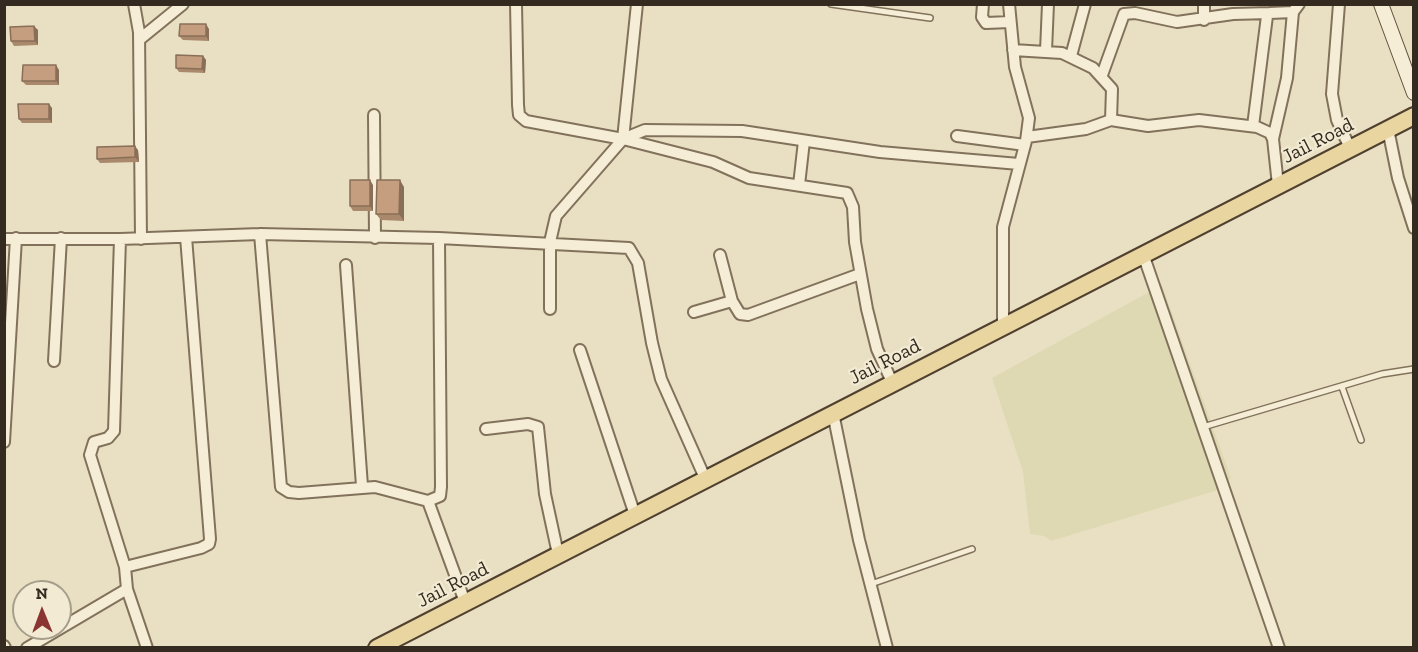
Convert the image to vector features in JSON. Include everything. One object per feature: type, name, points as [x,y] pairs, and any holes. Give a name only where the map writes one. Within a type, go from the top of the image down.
[{"type":"main road","name":"Jail Road","points":[[377,648],[1413,116]]},
{"type":"street","points":[[134,4],[140,39],[141,238]]},
{"type":"street","points":[[140,39],[183,4]]},
{"type":"street","points":[[623,139],[637,4]]},
{"type":"street","points":[[983,4],[982,17],[986,23],[1010,22]]},
{"type":"street","points":[[1003,326],[1004,227],[1026,141],[1029,118],[1013,50],[1009,4]]},
{"type":"street","points":[[1046,51],[1048,4]]},
{"type":"street","points":[[1071,56],[1085,4]]},
{"type":"street","points":[[1149,4],[1149,16]]},
{"type":"street","points":[[1204,4],[1204,20]]},
{"type":"street","points":[[1339,4],[1332,94],[1337,120],[1350,148]]},
{"type":"street","points":[[1381,4],[1413,93]]},
{"type":"street","points":[[518,6],[519,115],[526,122],[623,139],[713,162],[749,178],[847,193],[854,207],[860,274],[874,337],[892,382]]},
{"type":"street","points":[[1101,75],[1124,9],[1178,22],[1233,14],[1270,13],[1296,8],[1287,78],[1273,139],[1278,185]]},
{"type":"street","points":[[1253,126],[1267,16],[1270,13]]},
{"type":"street","points":[[1013,50],[1046,51],[1071,56],[1101,75],[1112,89],[1111,120]]},
{"type":"street","points":[[374,114],[375,238]]},
{"type":"street","points":[[957,136],[1026,141],[1086,129],[1111,120],[1148,126],[1199,120],[1253,126],[1264,129],[1273,139]]},
{"type":"street","points":[[1388,129],[1395,168],[1413,228]]},
{"type":"street","points":[[550,309],[550,242],[552,226],[561,208],[623,139],[645,130],[742,131],[880,152],[1019,164]]},
{"type":"street","points":[[799,185],[804,141]]},
{"type":"street","points":[[260,234],[281,487],[289,492],[299,493],[362,486],[428,501],[440,496],[441,487],[439,238]]},
{"type":"street","points":[[4,442],[10,238],[120,239],[260,234],[550,242],[621,246],[629,248],[634,254],[662,379],[705,478]]},
{"type":"street","points":[[125,567],[209,544],[186,237]]},
{"type":"street","points":[[54,361],[61,238]]},
{"type":"street","points":[[120,239],[114,431],[108,438],[94,442],[90,455],[125,567],[127,589],[147,648]]},
{"type":"street","points":[[1143,254],[1279,648]]},
{"type":"street","points":[[720,255],[732,301],[740,314],[748,315],[860,274]]},
{"type":"street","points":[[346,265],[362,486]]},
{"type":"street","points":[[694,312],[732,301]]},
{"type":"street","points":[[580,350],[634,515]]},
{"type":"street","points":[[833,412],[841,464],[869,585],[887,648]]},
{"type":"street","points":[[486,429],[528,424],[538,427],[541,432],[545,494],[558,554]]},
{"type":"street","points":[[428,501],[465,602]]},
{"type":"street","points":[[27,648],[127,589]]},
{"type":"lane","points":[[831,4],[930,18]]},
{"type":"lane","points":[[1203,427],[1382,374],[1413,369]]},
{"type":"lane","points":[[1342,387],[1361,440]]},
{"type":"lane","points":[[869,585],[972,549]]},
{"type":"shaded area","points":[[1162,285],[1231,478],[1221,489],[1051,541],[1044,536],[1030,534],[1023,472],[992,378]]},
{"type":"building","points":[[180,24],[206,24],[206,36],[179,36]]},
{"type":"building","points":[[34,26],[35,41],[11,41],[10,27]]},
{"type":"building","points":[[176,55],[203,56],[202,69],[176,68]]},
{"type":"building","points":[[23,65],[56,65],[56,81],[22,81]]},
{"type":"building","points":[[18,104],[49,104],[49,119],[19,119]]},
{"type":"building","points":[[135,146],[135,157],[97,159],[97,147]]},
{"type":"building","points":[[350,180],[370,180],[370,206],[350,206]]},
{"type":"building","points":[[377,180],[400,180],[399,214],[376,214]]}]
